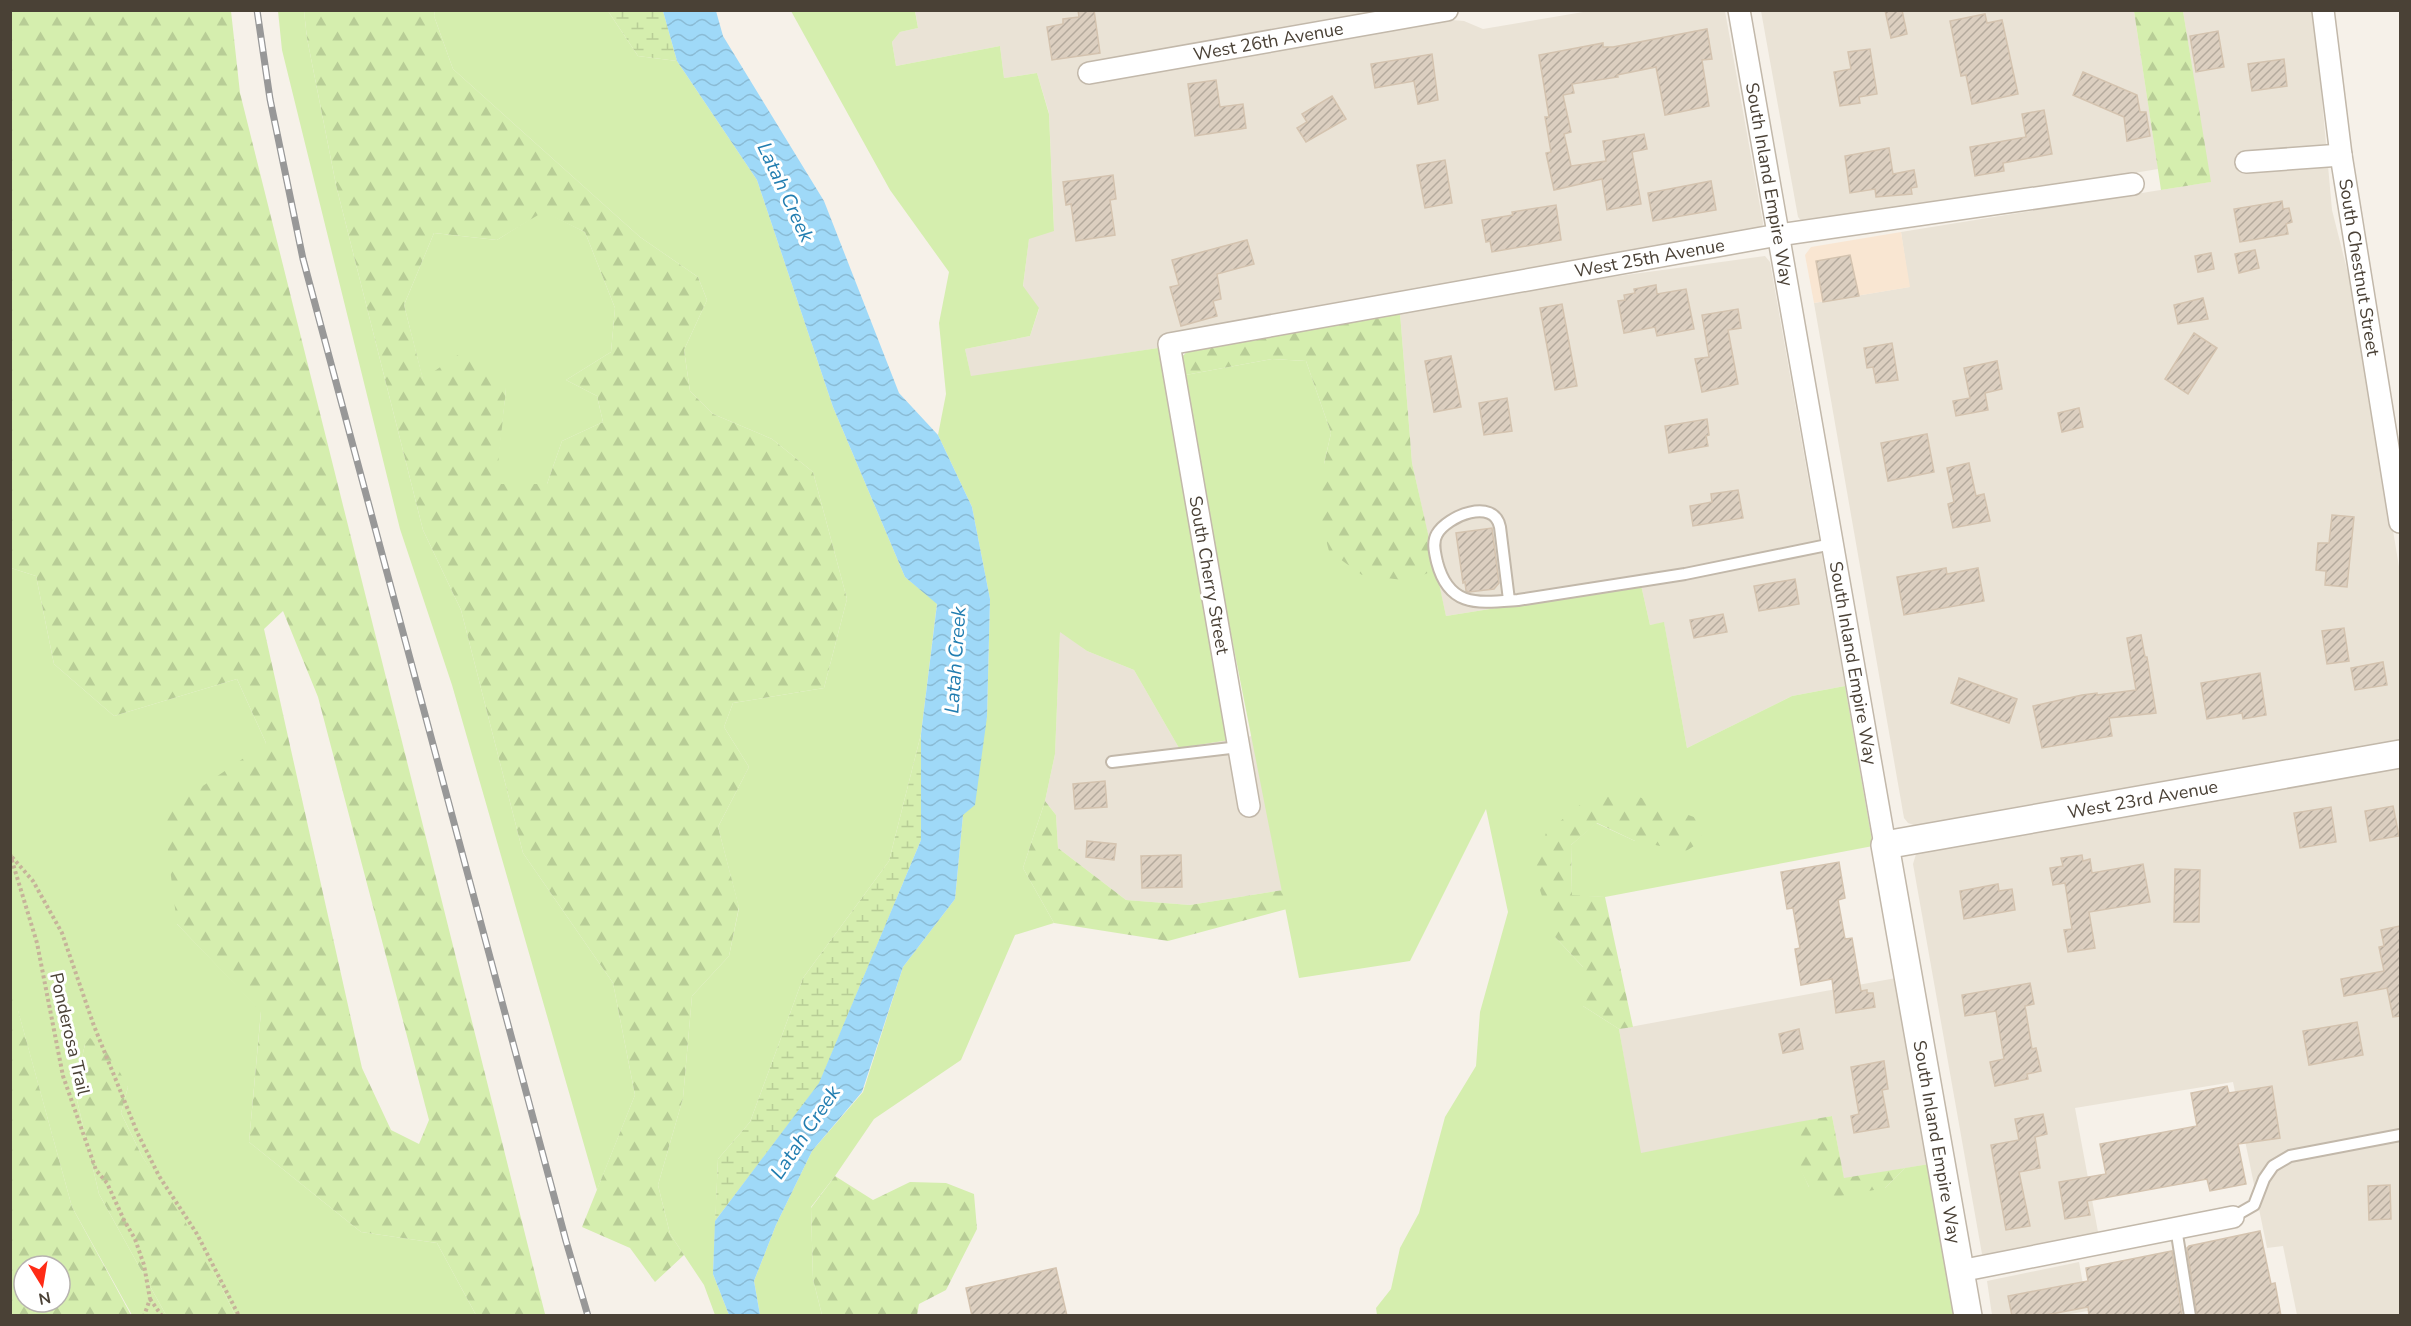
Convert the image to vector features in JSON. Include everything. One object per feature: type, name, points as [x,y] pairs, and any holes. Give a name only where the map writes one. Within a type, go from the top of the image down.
[{"type":"street","name":"West 26th Avenue","points":[[1089,73],[1447,10]]},
{"type":"street","name":"South Inland Empire Way","points":[[1739,10],[1968,1316]]},
{"type":"street","name":"South Chestnut Street","points":[[2323,10],[2341,155],[2400,522]]},
{"type":"street","points":[[2246,162],[2341,155]]},
{"type":"street","name":"West 25th Avenue","points":[[1169,344],[1778,235],[2133,184]]},
{"type":"street","name":"South Cherry Street","points":[[1169,344],[1249,806]]},
{"type":"street","name":"West 23rd Avenue","points":[[1885,845],[2400,754]]},
{"type":"street","points":[[1960,1271],[2234,1216]]},
{"type":"lane","points":[[1509,600],[1500,527],[1496,517],[1475,512],[1459,515],[1445,524],[1435,539],[1434,552],[1440,573],[1450,591],[1457,597],[1475,601],[1509,600],[1685,574],[1832,544]]},
{"type":"lane","points":[[1112,762],[1239,747]]},
{"type":"lane","points":[[2234,1216],[2254,1205],[2264,1179],[2273,1166],[2290,1156],[2400,1135]]},
{"type":"lane","points":[[2176,1228],[2190,1316]]},
{"type":"path","name":"Ponderosa Trail","points":[[11,855],[37,943],[63,1076],[96,1170],[107,1183],[135,1239],[144,1264],[150,1299],[144,1316]]},
{"type":"path","points":[[11,855],[33,881],[62,933],[94,1026],[137,1131],[159,1176],[202,1243],[239,1316]]},
{"type":"path","points":[[150,1299],[162,1316]]},
{"type":"shaded area","points":[[915,10],[1450,10],[1452,20],[1464,21],[1483,29],[1589,11],[1725,11],[1763,223],[1762,229],[1757,233],[1632,250],[1166,337],[1158,348],[971,377],[965,349],[1030,336],[1039,309],[1023,287],[1029,238],[1054,230],[1049,113],[1037,73],[1004,78],[1000,46],[896,66],[892,42],[900,32],[918,28]]},
{"type":"shaded area","points":[[1761,11],[2134,11],[2158,169],[1815,226],[1804,224],[1798,217]]},
{"type":"shaded area","points":[[2183,11],[2314,11],[2332,210],[2356,305],[2400,573],[2400,742],[1916,826],[1908,823],[1904,818],[1814,303],[1909,287],[1901,232],[2210,182]]},
{"type":"shaded area","points":[[1901,232],[1910,287],[1814,303],[1805,255],[1811,247]]},
{"type":"shaded area","points":[[1765,256],[1770,262],[1845,686],[1792,696],[1687,748],[1664,623],[1650,625],[1641,585],[1446,616],[1412,463],[1400,313],[1582,281]]},
{"type":"shaded area","points":[[1060,631],[1087,651],[1134,670],[1179,748],[1252,736],[1283,890],[1190,905],[1126,900],[1058,848],[1056,815],[1045,801],[1055,754]]},
{"type":"shaded area","points":[[2400,765],[2400,1315],[2297,1315],[2283,1246],[2267,1248],[2233,1082],[2075,1108],[2098,1232],[1987,1255],[1982,1254],[1913,864],[1916,854],[1931,847]]},
{"type":"shaded area","points":[[1896,978],[1929,1164],[1844,1179],[1832,1116],[1640,1154],[1619,1029]]},
{"type":"shaded area","points":[[2079,1262],[2088,1311],[2064,1315],[1992,1315],[1987,1281]]},
{"type":"green space","points":[[11,10],[231,11],[240,93],[545,1314],[476,1315],[437,1243],[361,1232],[249,1142],[261,1012],[177,924],[163,813],[266,743],[237,679],[114,716],[54,664],[36,576],[11,568]],"holes":[[[283,611],[318,697],[429,1120],[419,1144],[391,1130],[362,1068],[264,629]]]},
{"type":"green space","points":[[435,10],[608,11],[638,56],[677,61],[757,180],[833,407],[905,577],[937,603],[921,734],[889,861],[803,978],[750,1122],[718,1159],[713,1274],[729,1315],[715,1315],[704,1285],[670,1234],[658,1185],[683,1098],[692,996],[729,956],[739,908],[718,827],[749,767],[724,727],[733,703],[824,688],[847,599],[813,472],[772,439],[713,414],[690,391],[684,350],[707,300],[698,277],[640,237],[453,69],[434,16]]},
{"type":"green space","points":[[278,11],[304,11],[307,38],[336,185],[423,530],[461,610],[523,853],[613,983],[635,1095],[597,1190],[452,685],[400,529],[282,50]]},
{"type":"green space","points":[[304,11],[435,11],[434,16],[453,69],[640,237],[698,277],[707,300],[684,350],[690,391],[713,414],[772,439],[813,472],[847,599],[824,688],[733,703],[724,727],[749,767],[718,827],[739,907],[729,956],[692,996],[683,1098],[658,1185],[670,1234],[684,1255],[655,1282],[630,1248],[582,1227],[635,1095],[613,983],[523,853],[461,610],[423,530],[336,185],[307,38]],"holes":[[[543,212],[585,232],[615,308],[611,352],[566,380],[597,396],[603,422],[562,441],[547,484],[496,484],[506,389],[465,350],[423,379],[404,305],[434,233],[497,240]]]},
{"type":"green space","points":[[608,11],[663,11],[677,61],[638,56]]},
{"type":"green space","points":[[791,11],[915,11],[918,28],[900,32],[892,42],[896,66],[1000,46],[1004,78],[1037,73],[1049,114],[1054,231],[1029,239],[1023,286],[1039,308],[1030,336],[965,349],[971,376],[1158,348],[1229,740],[1179,748],[1134,670],[1087,651],[1060,632],[1055,754],[1045,801],[1023,868],[1054,923],[1015,935],[961,1060],[874,1119],[811,1207],[813,1279],[822,1315],[760,1315],[754,1281],[776,1225],[812,1151],[863,1092],[903,967],[955,899],[963,815],[987,717],[990,599],[972,507],[938,435],[946,394],[939,323],[949,272],[890,190]]},
{"type":"green space","points":[[2134,11],[2183,11],[2211,182],[2161,190]]},
{"type":"green space","points":[[543,211],[585,232],[615,308],[611,352],[566,380],[597,396],[603,422],[562,441],[547,484],[495,484],[506,389],[423,380],[404,305],[434,233],[497,240]]},
{"type":"green space","points":[[1400,313],[1412,463],[1436,569],[1411,581],[1362,575],[1329,551],[1318,510],[1331,433],[1306,361],[1272,359],[1180,376],[1183,356],[1192,346]]},
{"type":"green space","points":[[1272,359],[1306,361],[1331,433],[1324,464],[1436,569],[1446,616],[1641,585],[1650,625],[1664,622],[1687,748],[1792,696],[1845,686],[1873,846],[1605,897],[1572,896],[1571,845],[1596,823],[1635,841],[1702,820],[1562,820],[1555,937],[1583,967],[1583,1006],[1619,1029],[1641,1153],[1798,1122],[1798,1163],[1809,1187],[1885,1188],[1905,1168],[1929,1164],[1956,1315],[1377,1315],[1376,1308],[1391,1289],[1400,1248],[1419,1213],[1445,1117],[1476,1066],[1480,1012],[1508,912],[1486,809],[1410,961],[1299,978],[1180,376]]},
{"type":"green space","points":[[11,568],[36,576],[54,664],[114,716],[237,679],[266,743],[177,924],[261,1011],[249,1142],[361,1232],[437,1243],[476,1315],[235,1315],[219,1282],[142,1156],[121,1113],[128,1087],[85,1044],[77,1100],[99,1194],[166,1315],[132,1315],[72,1207],[17,1007],[70,1254],[12,1254],[12,1314],[72,1314],[72,1264],[83,1315],[11,1316]]},
{"type":"green space","points":[[921,734],[921,840],[819,1084],[715,1221],[718,1159],[750,1122],[803,978],[889,861]]},
{"type":"green space","points":[[1631,794],[1702,820],[1702,841],[1686,851],[1635,841],[1597,823],[1571,845],[1572,895],[1605,897],[1633,1027],[1619,1029],[1583,1006],[1583,967],[1555,937],[1533,868],[1546,833],[1587,799]]},
{"type":"green space","points":[[1045,801],[1056,815],[1058,848],[1126,900],[1190,905],[1283,890],[1287,909],[1168,941],[1054,923],[1023,868]]},
{"type":"green space","points":[[10,981],[72,1207],[131,1315],[11,1315]]},
{"type":"green space","points":[[90,1038],[110,1054],[128,1087],[121,1113],[142,1156],[184,1220],[235,1315],[166,1315],[99,1194],[77,1100],[80,1067],[85,1044]]},
{"type":"green space","points":[[1832,1116],[1844,1178],[1905,1168],[1885,1188],[1830,1198],[1809,1187],[1797,1163],[1798,1122]]},
{"type":"green space","points":[[835,1176],[873,1200],[910,1182],[946,1183],[974,1194],[977,1229],[946,1290],[919,1304],[917,1315],[822,1315],[813,1279],[811,1208]]},
{"type":"water","name":"Latah Creek","points":[[663,11],[716,11],[723,36],[824,201],[899,393],[938,435],[972,507],[990,599],[987,717],[975,805],[963,815],[955,899],[903,967],[862,1092],[812,1151],[776,1225],[754,1281],[760,1315],[729,1315],[713,1274],[715,1221],[819,1083],[921,840],[921,734],[937,604],[905,577],[833,407],[757,180],[677,61]]},
{"type":"building","points":[[1078,10],[1094,10],[1100,53],[1052,60],[1047,27],[1063,24],[1063,19],[1079,17]]},
{"type":"building","points":[[1885,10],[1902,10],[1907,34],[1891,38]]},
{"type":"building","points":[[1985,14],[1987,23],[2002,20],[2018,94],[1972,104],[1966,75],[1961,76],[1950,21]]},
{"type":"building","points":[[1707,29],[1712,59],[1702,60],[1709,106],[1665,115],[1656,67],[1617,75],[1618,77],[1572,84],[1574,93],[1563,95],[1571,132],[1564,134],[1571,166],[1606,161],[1603,141],[1644,134],[1647,149],[1632,152],[1641,204],[1607,210],[1602,179],[1554,190],[1546,153],[1551,152],[1545,117],[1549,117],[1539,55],[1603,43],[1603,47],[1613,47]]},
{"type":"building","points":[[2218,31],[2224,67],[2196,72],[2190,36]]},
{"type":"building","points":[[1870,49],[1877,94],[1859,97],[1860,103],[1840,106],[1834,72],[1851,69],[1848,52]]},
{"type":"building","points":[[1432,54],[1438,100],[1418,104],[1414,81],[1375,88],[1371,64]]},
{"type":"building","points":[[2284,59],[2287,86],[2252,91],[2248,64]]},
{"type":"building","points":[[2083,72],[2137,95],[2140,112],[2146,112],[2150,136],[2127,141],[2124,117],[2073,95]]},
{"type":"building","points":[[1216,80],[1220,107],[1243,104],[1246,128],[1195,136],[1188,84]]},
{"type":"building","points":[[1332,96],[1346,119],[1306,142],[1297,128],[1307,122],[1302,114]]},
{"type":"building","points":[[2044,110],[2052,154],[2003,163],[2004,171],[1975,176],[1970,147],[2026,137],[2022,114]]},
{"type":"building","points":[[1889,148],[1893,174],[1914,170],[1917,187],[1911,188],[1912,194],[1876,197],[1875,189],[1850,193],[1845,156]]},
{"type":"building","points":[[1445,160],[1452,203],[1425,208],[1417,165]]},
{"type":"building","points":[[1113,175],[1116,199],[1110,200],[1115,235],[1076,241],[1071,204],[1066,205],[1063,182]]},
{"type":"building","points":[[1711,181],[1716,210],[1653,221],[1648,193]]},
{"type":"building","points":[[2282,201],[2283,209],[2289,208],[2292,222],[2286,224],[2288,234],[2240,242],[2234,209]]},
{"type":"building","points":[[1556,205],[1561,240],[1492,252],[1490,241],[1486,242],[1482,220],[1513,215],[1512,212]]},
{"type":"building","points":[[1247,240],[1254,264],[1217,274],[1221,299],[1213,301],[1217,316],[1181,326],[1170,287],[1179,285],[1172,260]]},
{"type":"building","points":[[2255,250],[2259,268],[2239,273],[2235,254]]},
{"type":"building","points":[[2211,253],[2214,269],[2198,272],[2195,256]]},
{"type":"building","points":[[1850,255],[1859,296],[1823,302],[1816,261]]},
{"type":"building","points":[[1656,285],[1657,294],[1686,289],[1694,329],[1657,336],[1655,327],[1624,333],[1618,301],[1625,300],[1624,295],[1635,293],[1634,289]]},
{"type":"building","points":[[2203,298],[2208,319],[2178,324],[2174,305]]},
{"type":"building","points":[[1562,304],[1577,386],[1555,390],[1540,308]]},
{"type":"building","points":[[1738,309],[1741,328],[1728,330],[1738,384],[1702,392],[1695,359],[1709,357],[1702,315]]},
{"type":"building","points":[[2194,333],[2217,348],[2188,394],[2165,379]]},
{"type":"building","points":[[1892,343],[1898,380],[1876,383],[1873,367],[1867,368],[1864,348]]},
{"type":"building","points":[[1451,356],[1461,407],[1434,412],[1425,361]]},
{"type":"building","points":[[1997,361],[2002,389],[1985,393],[1988,410],[1956,416],[1953,401],[1970,398],[1964,368]]},
{"type":"building","points":[[1507,398],[1512,431],[1484,435],[1479,403]]},
{"type":"building","points":[[2079,408],[2083,427],[2062,432],[2058,413]]},
{"type":"building","points":[[1707,419],[1708,446],[1669,453],[1665,426]]},
{"type":"building","points":[[1927,434],[1934,472],[1888,481],[1881,443]]},
{"type":"building","points":[[1969,463],[1976,496],[1984,494],[1990,521],[1953,528],[1948,504],[1954,502],[1947,468]]},
{"type":"building","points":[[1738,490],[1743,518],[1693,526],[1690,506],[1712,502],[1711,494]]},
{"type":"building","points":[[2332,515],[2354,517],[2347,587],[2325,585],[2326,571],[2316,570],[2318,543],[2329,543]]},
{"type":"building","points":[[1492,528],[1499,583],[1494,589],[1466,591],[1456,533]]},
{"type":"building","points":[[1946,568],[1947,574],[1978,568],[1984,601],[1904,615],[1897,577]]},
{"type":"building","points":[[1795,579],[1799,604],[1759,611],[1754,586]]},
{"type":"building","points":[[1723,614],[1727,632],[1694,638],[1690,620]]},
{"type":"building","points":[[2344,628],[2349,661],[2327,664],[2322,631]]},
{"type":"building","points":[[2141,635],[2156,713],[2109,718],[2112,736],[2042,748],[2033,706],[2082,695],[2136,690],[2127,638]]},
{"type":"building","points":[[2383,662],[2387,685],[2355,690],[2351,668]]},
{"type":"building","points":[[2260,673],[2266,715],[2243,719],[2242,713],[2207,719],[2201,683]]},
{"type":"building","points":[[1959,678],[2017,699],[2009,723],[1951,703]]},
{"type":"building","points":[[1105,781],[1107,807],[1075,809],[1073,784]]},
{"type":"building","points":[[2393,806],[2399,836],[2370,841],[2365,811]]},
{"type":"building","points":[[2331,807],[2336,842],[2300,848],[2294,813]]},
{"type":"building","points":[[1087,841],[1116,844],[1114,860],[1086,857]]},
{"type":"building","points":[[1181,855],[1182,887],[1142,888],[1141,856]]},
{"type":"building","points":[[2082,855],[2083,861],[2090,859],[2092,873],[2143,864],[2150,902],[2089,912],[2095,948],[2068,952],[2064,930],[2072,929],[2065,883],[2053,885],[2050,868],[2063,866],[2061,858]]},
{"type":"building","points":[[1839,862],[1845,898],[1838,900],[1845,939],[1852,938],[1861,991],[1867,990],[1867,993],[1873,993],[1875,1007],[1836,1013],[1832,979],[1801,985],[1795,949],[1800,948],[1793,908],[1787,909],[1781,872]]},
{"type":"building","points":[[2175,869],[2200,870],[2199,922],[2174,922]]},
{"type":"building","points":[[1998,884],[1999,891],[2012,889],[2015,910],[1964,919],[1960,891]]},
{"type":"building","points":[[2400,926],[2400,1016],[2393,1017],[2387,988],[2344,996],[2341,979],[2384,971],[2379,947],[2384,946],[2381,930]]},
{"type":"building","points":[[2030,983],[2034,1004],[2025,1006],[2032,1049],[2036,1048],[2041,1071],[2027,1074],[2028,1079],[1995,1086],[1990,1062],[2004,1059],[1996,1011],[1965,1016],[1962,995]]},
{"type":"building","points":[[2357,1022],[2363,1055],[2309,1065],[2303,1031]]},
{"type":"building","points":[[1799,1029],[1803,1049],[1783,1053],[1779,1034]]},
{"type":"building","points":[[1884,1061],[1888,1089],[1882,1090],[1889,1127],[1854,1133],[1851,1116],[1859,1114],[1851,1067]]},
{"type":"building","points":[[2227,1086],[2229,1093],[2272,1086],[2280,1138],[2238,1144],[2246,1184],[2210,1191],[2207,1179],[2087,1201],[2090,1215],[2065,1219],[2059,1182],[2106,1174],[2100,1144],[2197,1126],[2191,1093]]},
{"type":"building","points":[[2043,1114],[2047,1134],[2035,1137],[2040,1168],[2019,1172],[2030,1226],[2006,1230],[1991,1145],[2019,1140],[2015,1119]]},
{"type":"building","points":[[2390,1185],[2391,1219],[2369,1220],[2368,1186]]},
{"type":"building","points":[[2260,1231],[2271,1284],[2275,1283],[2281,1316],[2197,1316],[2187,1248]]},
{"type":"building","points":[[2172,1251],[2182,1316],[2089,1316],[2088,1307],[2041,1316],[2012,1316],[2008,1296],[2088,1281],[2086,1268]]},
{"type":"building","points":[[1056,1268],[1067,1316],[972,1316],[966,1288]]},
{"type":"railway","points":[[257,10],[270,99],[303,259],[588,1316]]}]
